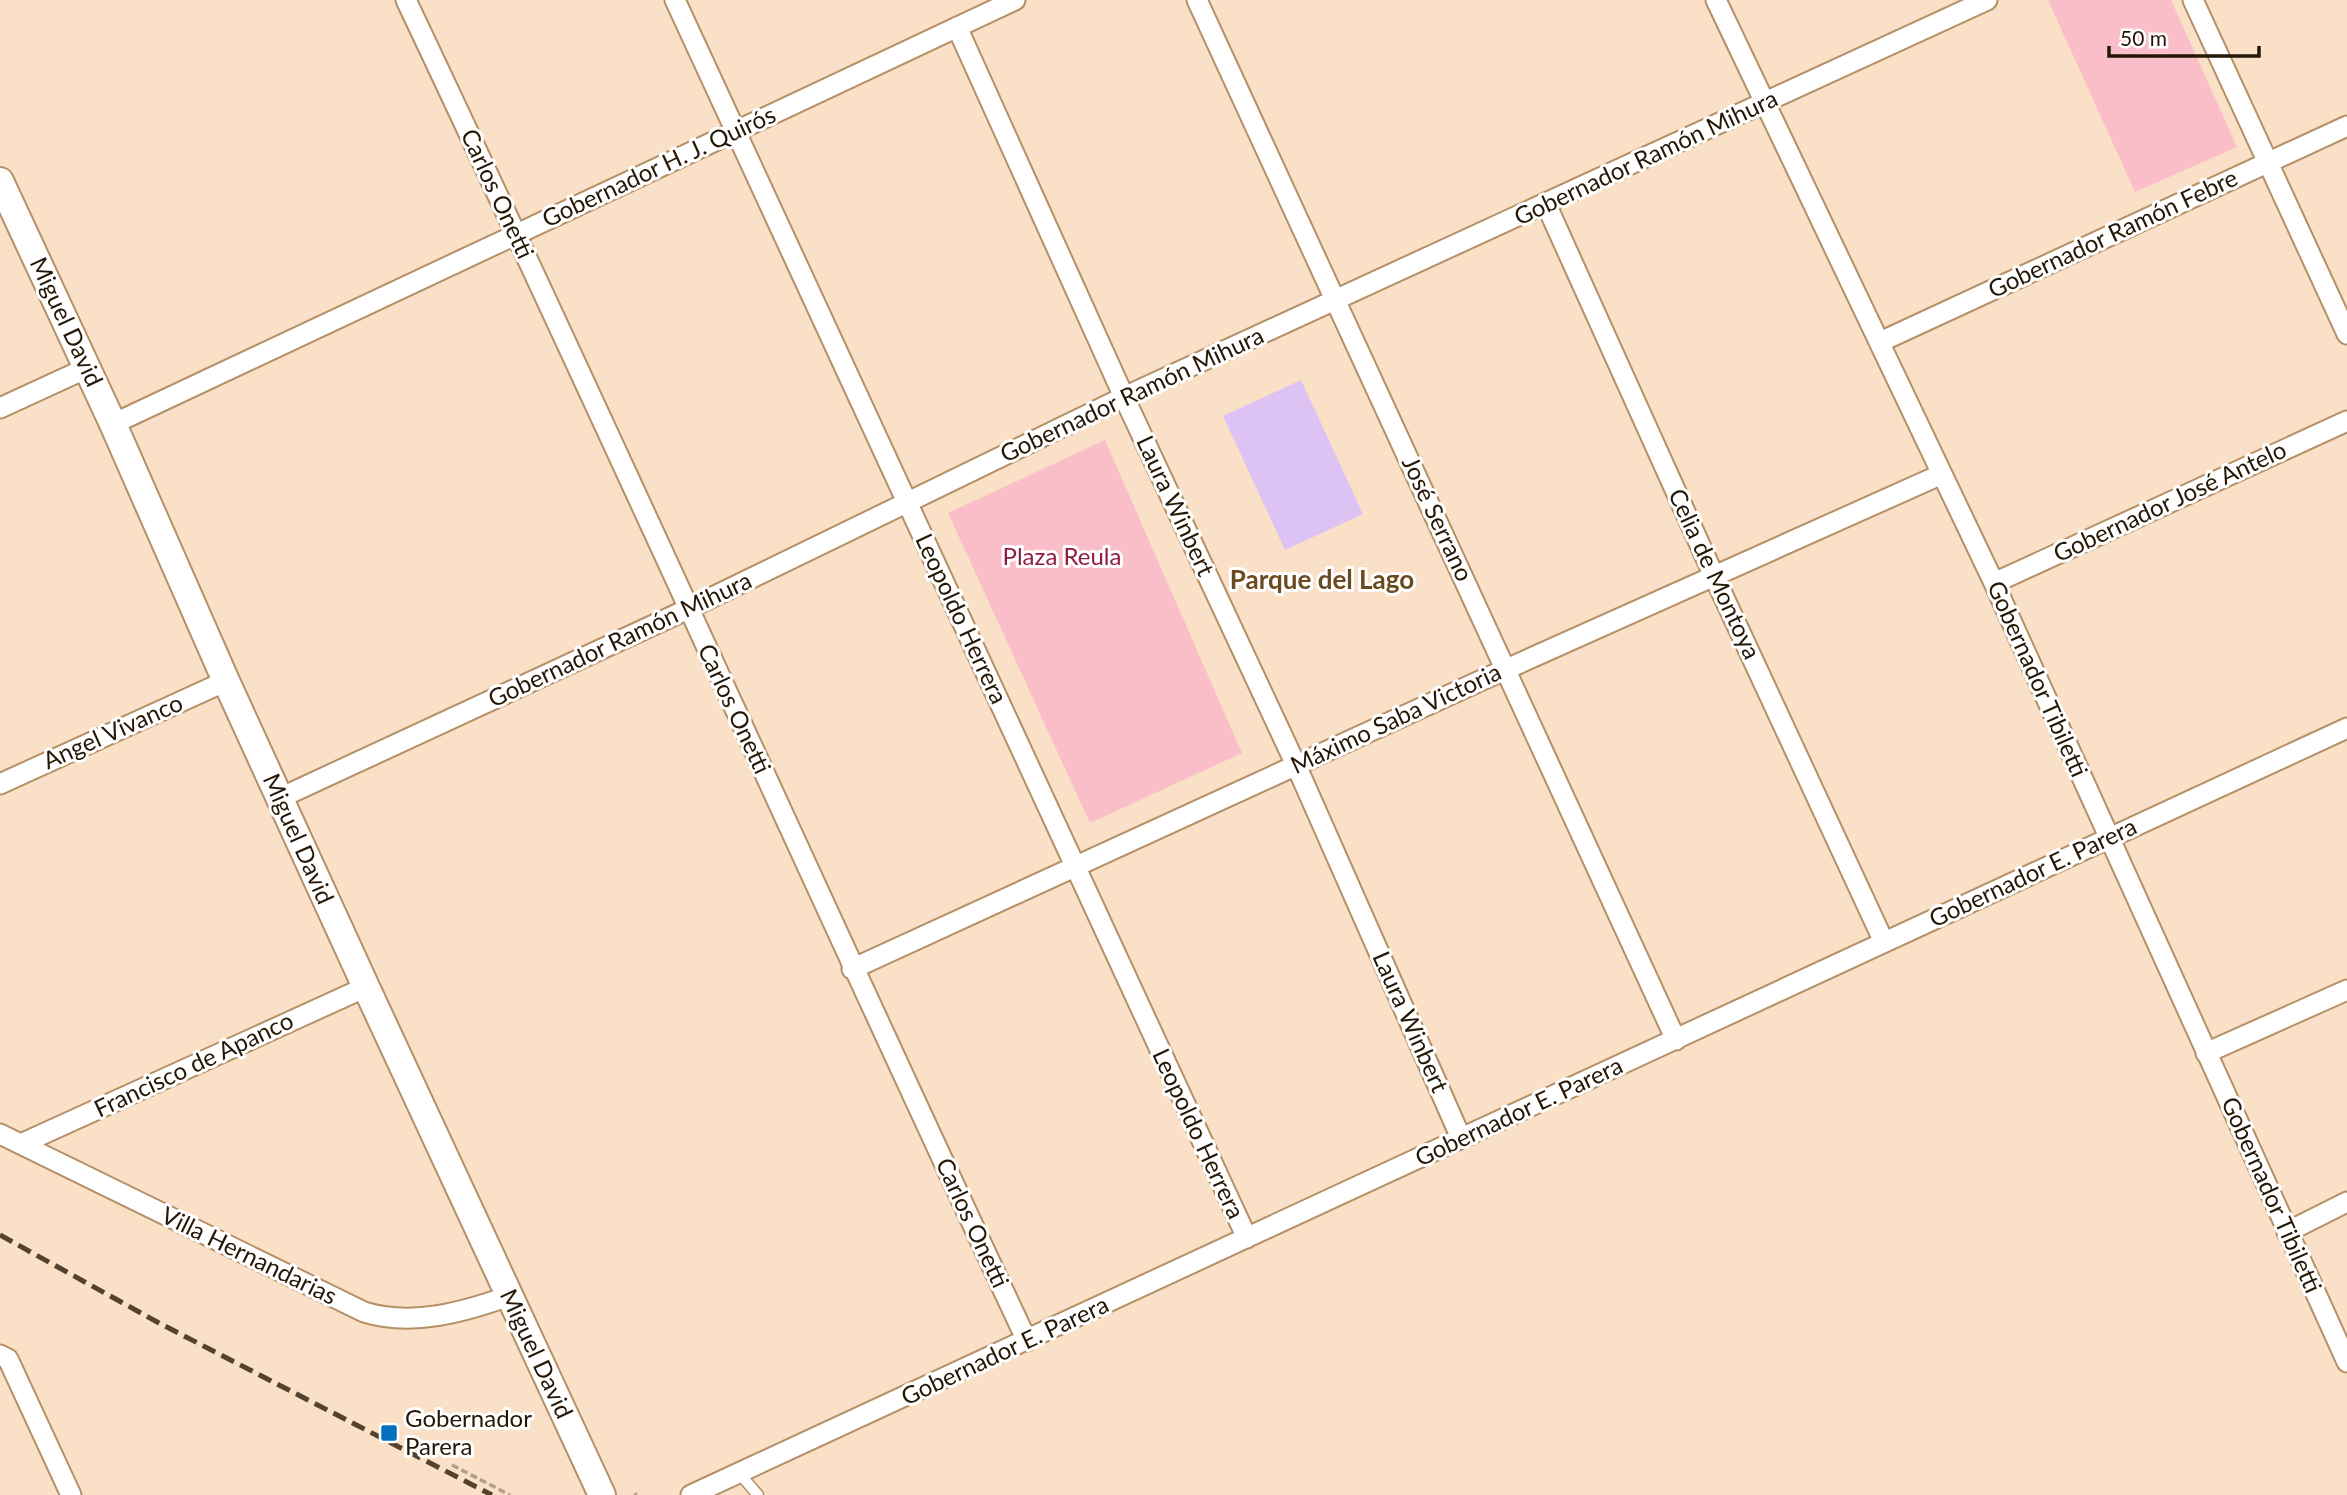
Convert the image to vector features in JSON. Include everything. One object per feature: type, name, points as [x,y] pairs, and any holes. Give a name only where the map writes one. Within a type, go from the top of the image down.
[{"type":"street","name":"Carlos Onetti","points":[[406,0],[517,234],[852,969],[1027,1341]]},
{"type":"street","name":"Leopoldo Herrera","points":[[675,0],[1247,1238]]},
{"type":"street","name":"Gobernador H. J. Quirós","points":[[113,424],[1015,0]]},
{"type":"street","name":"José Serrano","points":[[1196,0],[1676,1040]]},
{"type":"street","name":"Gobernador Tibiletti","points":[[1716,0],[1994,583],[2347,1362]]},
{"type":"street","name":"Gobernador Ramón Mihura","points":[[280,798],[688,609],[1124,397],[1987,0]]},
{"type":"street","points":[[2193,0],[2347,334]]},
{"type":"street","name":"Laura Winbert","points":[[957,27],[1124,397],[1296,765],[1461,1138]]},
{"type":"street","name":"Gobernador Ramón Febre","points":[[1880,342],[2347,126]]},
{"type":"street","name":"Miguel David","points":[[0,181],[113,424],[226,681],[602,1495]]},
{"type":"street","name":"Celia de Montoya","points":[[1546,204],[1714,576],[1885,943]]},
{"type":"street","points":[[0,408],[87,368]]},
{"type":"street","name":"Gobernador José Antelo","points":[[1994,583],[2347,421]]},
{"type":"street","name":"Máximo Saba Victoria","points":[[852,969],[1507,669],[1942,474]]},
{"type":"street","name":"Angel Vivanco","points":[[0,783],[226,681]]},
{"type":"street","name":"Gobernador E. Parera","points":[[691,1495],[2347,728]]},
{"type":"street","name":"Francisco de Apanco","points":[[21,1144],[366,986]]},
{"type":"street","points":[[2206,1053],[2347,990]]},
{"type":"street","name":"Villa Hernandarias","points":[[0,1134],[374,1315],[401,1319],[466,1311],[509,1296]]},
{"type":"street","points":[[2287,1232],[2347,1202]]},
{"type":"street","points":[[0,1354],[8,1359],[71,1495]]},
{"type":"lane","points":[[739,1473],[758,1495]]},
{"type":"path","points":[[452,1465],[510,1495]]},
{"type":"green space","points":[[2048,0],[2171,0],[2237,147],[2135,192]]},
{"type":"green space","name":"Plaza Reula","points":[[1105,440],[1242,753],[1090,823],[948,513]]},
{"type":"building","points":[[1301,380],[1363,514],[1285,550],[1223,416]]},
{"type":"railway","points":[[0,1235],[159,1323],[492,1495]]},
{"type":"place","name":"Gobernador Parera","points":[[389,1433]]},
{"type":"district","name":"Parque del Lago","points":[[1322,580]]}]
